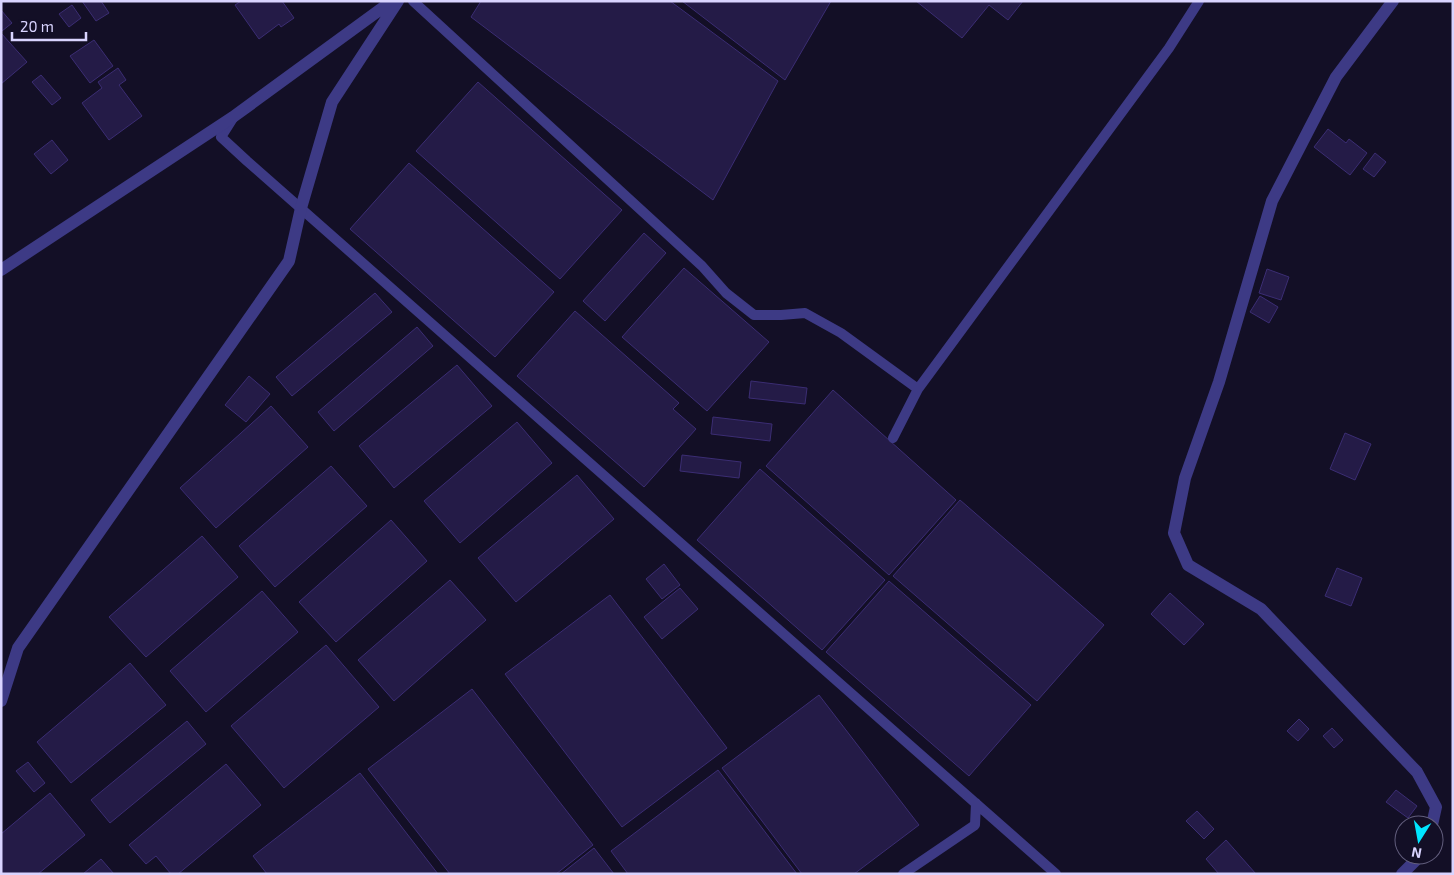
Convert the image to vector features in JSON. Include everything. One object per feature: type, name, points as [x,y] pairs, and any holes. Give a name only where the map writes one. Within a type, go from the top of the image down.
[{"type":"street","points":[[1,270],[233,117],[392,1]]},
{"type":"street","points":[[1,701],[18,648],[290,261],[301,208],[332,102],[398,1]]},
{"type":"street","points":[[1393,1],[1336,77],[1272,201],[1219,382],[1185,478],[1174,533],[1188,565],[1261,609],[1416,772],[1436,807],[1434,815]]},
{"type":"street","points":[[1402,874],[1411,865]]},
{"type":"lane","points":[[413,1],[702,266],[726,293],[754,315],[805,313],[841,333],[918,390]]},
{"type":"lane","points":[[893,438],[918,390],[1169,48],[1199,1]]},
{"type":"lane","points":[[233,117],[221,137],[1056,874]]},
{"type":"lane","points":[[903,874],[975,824],[976,803]]},
{"type":"building","points":[[82,1],[101,1],[109,13],[96,21]]},
{"type":"building","points":[[241,1],[282,1],[294,18],[281,27],[279,24],[259,39],[235,5]]},
{"type":"building","points":[[481,1],[670,1],[778,81],[713,200],[471,17]]},
{"type":"building","points":[[682,1],[831,1],[785,80]]},
{"type":"building","points":[[916,1],[1023,1],[1008,20],[989,5],[962,38]]},
{"type":"building","points":[[72,5],[81,18],[69,27],[59,14]]},
{"type":"building","points":[[1,10],[12,23],[2,31],[1,29]]},
{"type":"building","points":[[1,33],[27,62],[1,84]]},
{"type":"building","points":[[94,40],[113,66],[90,83],[70,56]]},
{"type":"building","points":[[118,68],[126,80],[119,85],[142,116],[109,140],[82,103],[102,88],[98,82]]},
{"type":"building","points":[[41,75],[61,98],[52,105],[32,82]]},
{"type":"building","points":[[478,82],[622,210],[560,279],[416,151]]},
{"type":"building","points":[[1328,129],[1346,143],[1349,139],[1367,153],[1350,175],[1314,147]]},
{"type":"building","points":[[52,140],[68,160],[51,174],[34,154]]},
{"type":"building","points":[[1375,153],[1386,162],[1374,177],[1363,169]]},
{"type":"building","points":[[409,163],[554,292],[495,357],[350,229]]},
{"type":"building","points":[[644,233],[666,253],[605,321],[583,301]]},
{"type":"building","points":[[684,268],[769,342],[707,411],[622,337]]},
{"type":"building","points":[[1267,269],[1289,277],[1281,300],[1259,293]]},
{"type":"building","points":[[375,293],[392,312],[292,396],[276,377]]},
{"type":"building","points":[[1260,296],[1278,307],[1269,323],[1250,312]]},
{"type":"building","points":[[575,311],[679,403],[673,409],[696,429],[644,487],[517,376]]},
{"type":"building","points":[[417,327],[433,346],[334,431],[318,412]]},
{"type":"building","points":[[457,365],[492,406],[394,488],[359,446]]},
{"type":"building","points":[[249,376],[270,394],[246,422],[225,405]]},
{"type":"building","points":[[751,381],[807,388],[805,404],[749,398]]},
{"type":"building","points":[[833,390],[956,500],[889,575],[766,466]]},
{"type":"building","points":[[271,406],[308,447],[216,528],[180,488]]},
{"type":"building","points":[[713,417],[772,424],[770,441],[711,434]]},
{"type":"building","points":[[517,422],[552,463],[460,543],[424,501]]},
{"type":"building","points":[[1345,433],[1371,444],[1355,480],[1330,469]]},
{"type":"building","points":[[682,455],[741,462],[739,478],[680,471]]},
{"type":"building","points":[[331,466],[367,506],[275,587],[239,546]]},
{"type":"building","points":[[760,469],[885,580],[822,650],[697,540]]},
{"type":"building","points":[[577,475],[614,519],[516,602],[478,558]]},
{"type":"building","points":[[960,500],[1104,625],[1037,701],[893,576]]},
{"type":"building","points":[[391,520],[427,561],[336,642],[299,602]]},
{"type":"building","points":[[202,536],[238,577],[146,657],[109,617]]},
{"type":"building","points":[[664,564],[680,585],[662,599],[646,579]]},
{"type":"building","points":[[1337,568],[1362,578],[1351,606],[1325,596]]},
{"type":"building","points":[[450,580],[486,620],[394,701],[358,660]]},
{"type":"building","points":[[889,581],[1031,705],[969,776],[826,652]]},
{"type":"building","points":[[680,588],[698,609],[662,639],[644,617]]},
{"type":"building","points":[[262,591],[298,632],[206,712],[170,671]]},
{"type":"building","points":[[1170,593],[1204,624],[1184,645],[1151,614]]},
{"type":"building","points":[[610,595],[727,748],[622,827],[505,674]]},
{"type":"building","points":[[326,645],[379,707],[284,788],[231,726]]},
{"type":"building","points":[[130,663],[166,705],[71,783],[37,742]]},
{"type":"building","points":[[472,689],[593,845],[556,874],[450,874],[368,769]]},
{"type":"building","points":[[819,695],[919,825],[854,874],[802,874],[722,768]]},
{"type":"building","points":[[1299,719],[1309,729],[1298,741],[1287,731]]},
{"type":"building","points":[[187,721],[206,744],[110,823],[91,800]]},
{"type":"building","points":[[1332,728],[1343,740],[1334,748],[1323,736]]},
{"type":"building","points":[[28,762],[45,783],[34,792],[16,771]]},
{"type":"building","points":[[226,764],[261,805],[178,874],[171,874],[156,856],[146,864],[129,845]]},
{"type":"building","points":[[718,770],[797,874],[628,874],[611,851]]},
{"type":"building","points":[[360,773],[438,874],[267,874],[253,856]]},
{"type":"building","points":[[1396,790],[1417,806],[1410,815],[1404,815],[1386,802]]},
{"type":"building","points":[[50,793],[85,835],[38,874],[1,874],[1,834]]},
{"type":"building","points":[[1197,811],[1214,829],[1204,839],[1186,821]]},
{"type":"building","points":[[1226,840],[1256,874],[1219,874],[1206,859]]},
{"type":"building","points":[[594,848],[614,874],[561,874]]},
{"type":"building","points":[[101,859],[114,874],[83,874]]}]
